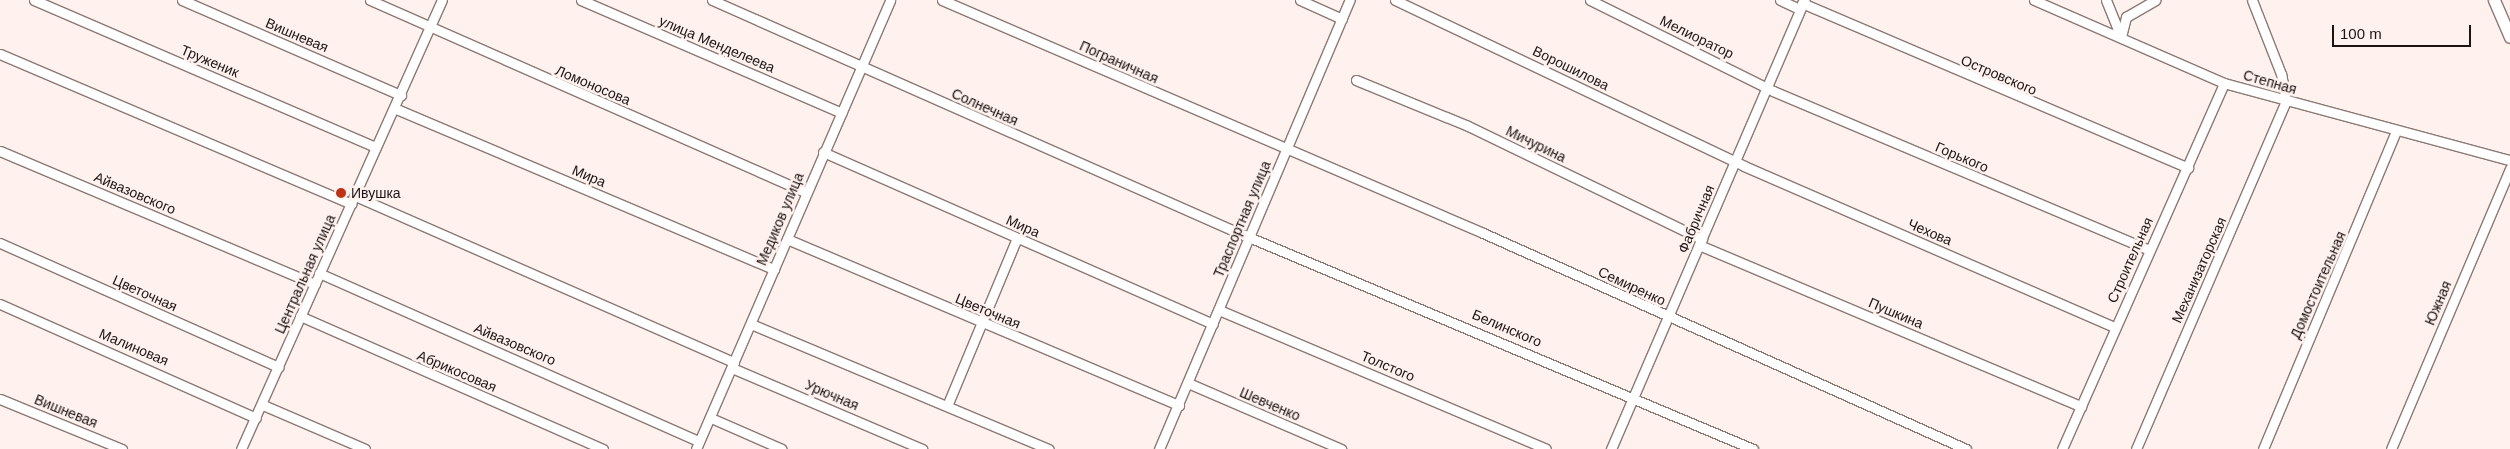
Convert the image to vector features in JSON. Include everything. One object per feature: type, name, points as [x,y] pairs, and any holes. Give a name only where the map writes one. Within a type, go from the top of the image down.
[{"type":"street","name":"Труженик","points":[[34,0],[376,147]]},
{"type":"street","name":"Вишневая","points":[[182,0],[401,95]]},
{"type":"street","name":"Ломоносова","points":[[370,0],[806,192]]},
{"type":"street","name":"Центральная улица","points":[[241,449],[263,405],[319,273],[401,95],[442,0]]},
{"type":"street","name":"улица Менделеева","points":[[581,0],[842,113]]},
{"type":"street","name":"Солнечная","points":[[712,0],[862,68],[1249,236]]},
{"type":"street","name":"Медиков улица","points":[[697,445],[711,418],[823,152],[862,68],[890,0]]},
{"type":"street","name":"Пограничная","points":[[942,0],[1286,150]]},
{"type":"street","points":[[1300,0],[1342,19]]},
{"type":"street","name":"Траспортная улица","points":[[1159,449],[1350,0]]},
{"type":"street","name":"Ворошилова","points":[[1395,0],[1736,159]]},
{"type":"street","name":"Мелиоратор","points":[[1590,0],[1765,85]]},
{"type":"street","name":"Островского","points":[[1780,0],[1802,4],[2188,168]]},
{"type":"street","name":"Степная","points":[[2034,0],[2224,83],[2396,131],[2510,160]]},
{"type":"street","points":[[2106,0],[2121,37]]},
{"type":"street","points":[[2121,37],[2126,17],[2156,0]]},
{"type":"street","points":[[2252,0],[2281,74],[2286,101]]},
{"type":"street","points":[[2494,0],[2510,37]]},
{"type":"street","name":"Фабричная","points":[[1611,449],[1701,242],[1765,85],[1802,4]]},
{"type":"street","points":[[0,54],[353,200],[733,365]]},
{"type":"street","name":"Мичурина","points":[[1356,80],[1468,126],[1701,242]]},
{"type":"street","name":"Строительная","points":[[2062,449],[2224,83]]},
{"type":"street","name":"Горького","points":[[1765,85],[2150,250]]},
{"type":"street","name":"Механизаторская","points":[[2136,449],[2286,101]]},
{"type":"street","name":"Мира","points":[[394,108],[774,269]]},
{"type":"street","name":"Домостоительная","points":[[2263,449],[2396,131]]},
{"type":"street","name":"Семиренко","points":[[1286,150],[1483,233],[1667,318],[1966,449]]},
{"type":"street","name":"Айвазовского","points":[[0,151],[315,284]]},
{"type":"street","name":"Мира","points":[[823,152],[1213,324]]},
{"type":"street","name":"Чехова","points":[[1736,159],[2115,327]]},
{"type":"street","name":"Южная","points":[[2391,449],[2510,168]]},
{"type":"street","name":"Белинского","points":[[1249,236],[1633,396],[1753,449]]},
{"type":"street","points":[[947,406],[1017,238]]},
{"type":"street","name":"Цветочная","points":[[787,239],[1179,405]]},
{"type":"street","name":"Пушкина","points":[[1701,242],[2081,406]]},
{"type":"street","name":"Цветочная","points":[[0,243],[279,367]]},
{"type":"street","name":"Айвазовского","points":[[319,273],[697,445]]},
{"type":"street","name":"Малиновая","points":[[0,304],[256,418]]},
{"type":"street","name":"Толстого","points":[[1219,310],[1546,449]]},
{"type":"street","name":"Абрикосовая","points":[[300,316],[603,449]]},
{"type":"street","points":[[751,324],[1049,449]]},
{"type":"street","name":"Урючная","points":[[733,365],[922,449]]},
{"type":"street","name":"Шевченко","points":[[1188,383],[1341,449]]},
{"type":"street","name":"Вишневая","points":[[0,399],[122,449]]},
{"type":"street","points":[[263,405],[365,449]]},
{"type":"street","points":[[711,418],[782,449]]},
{"type":"place","name":"Ивушка","points":[[341,193]]}]
